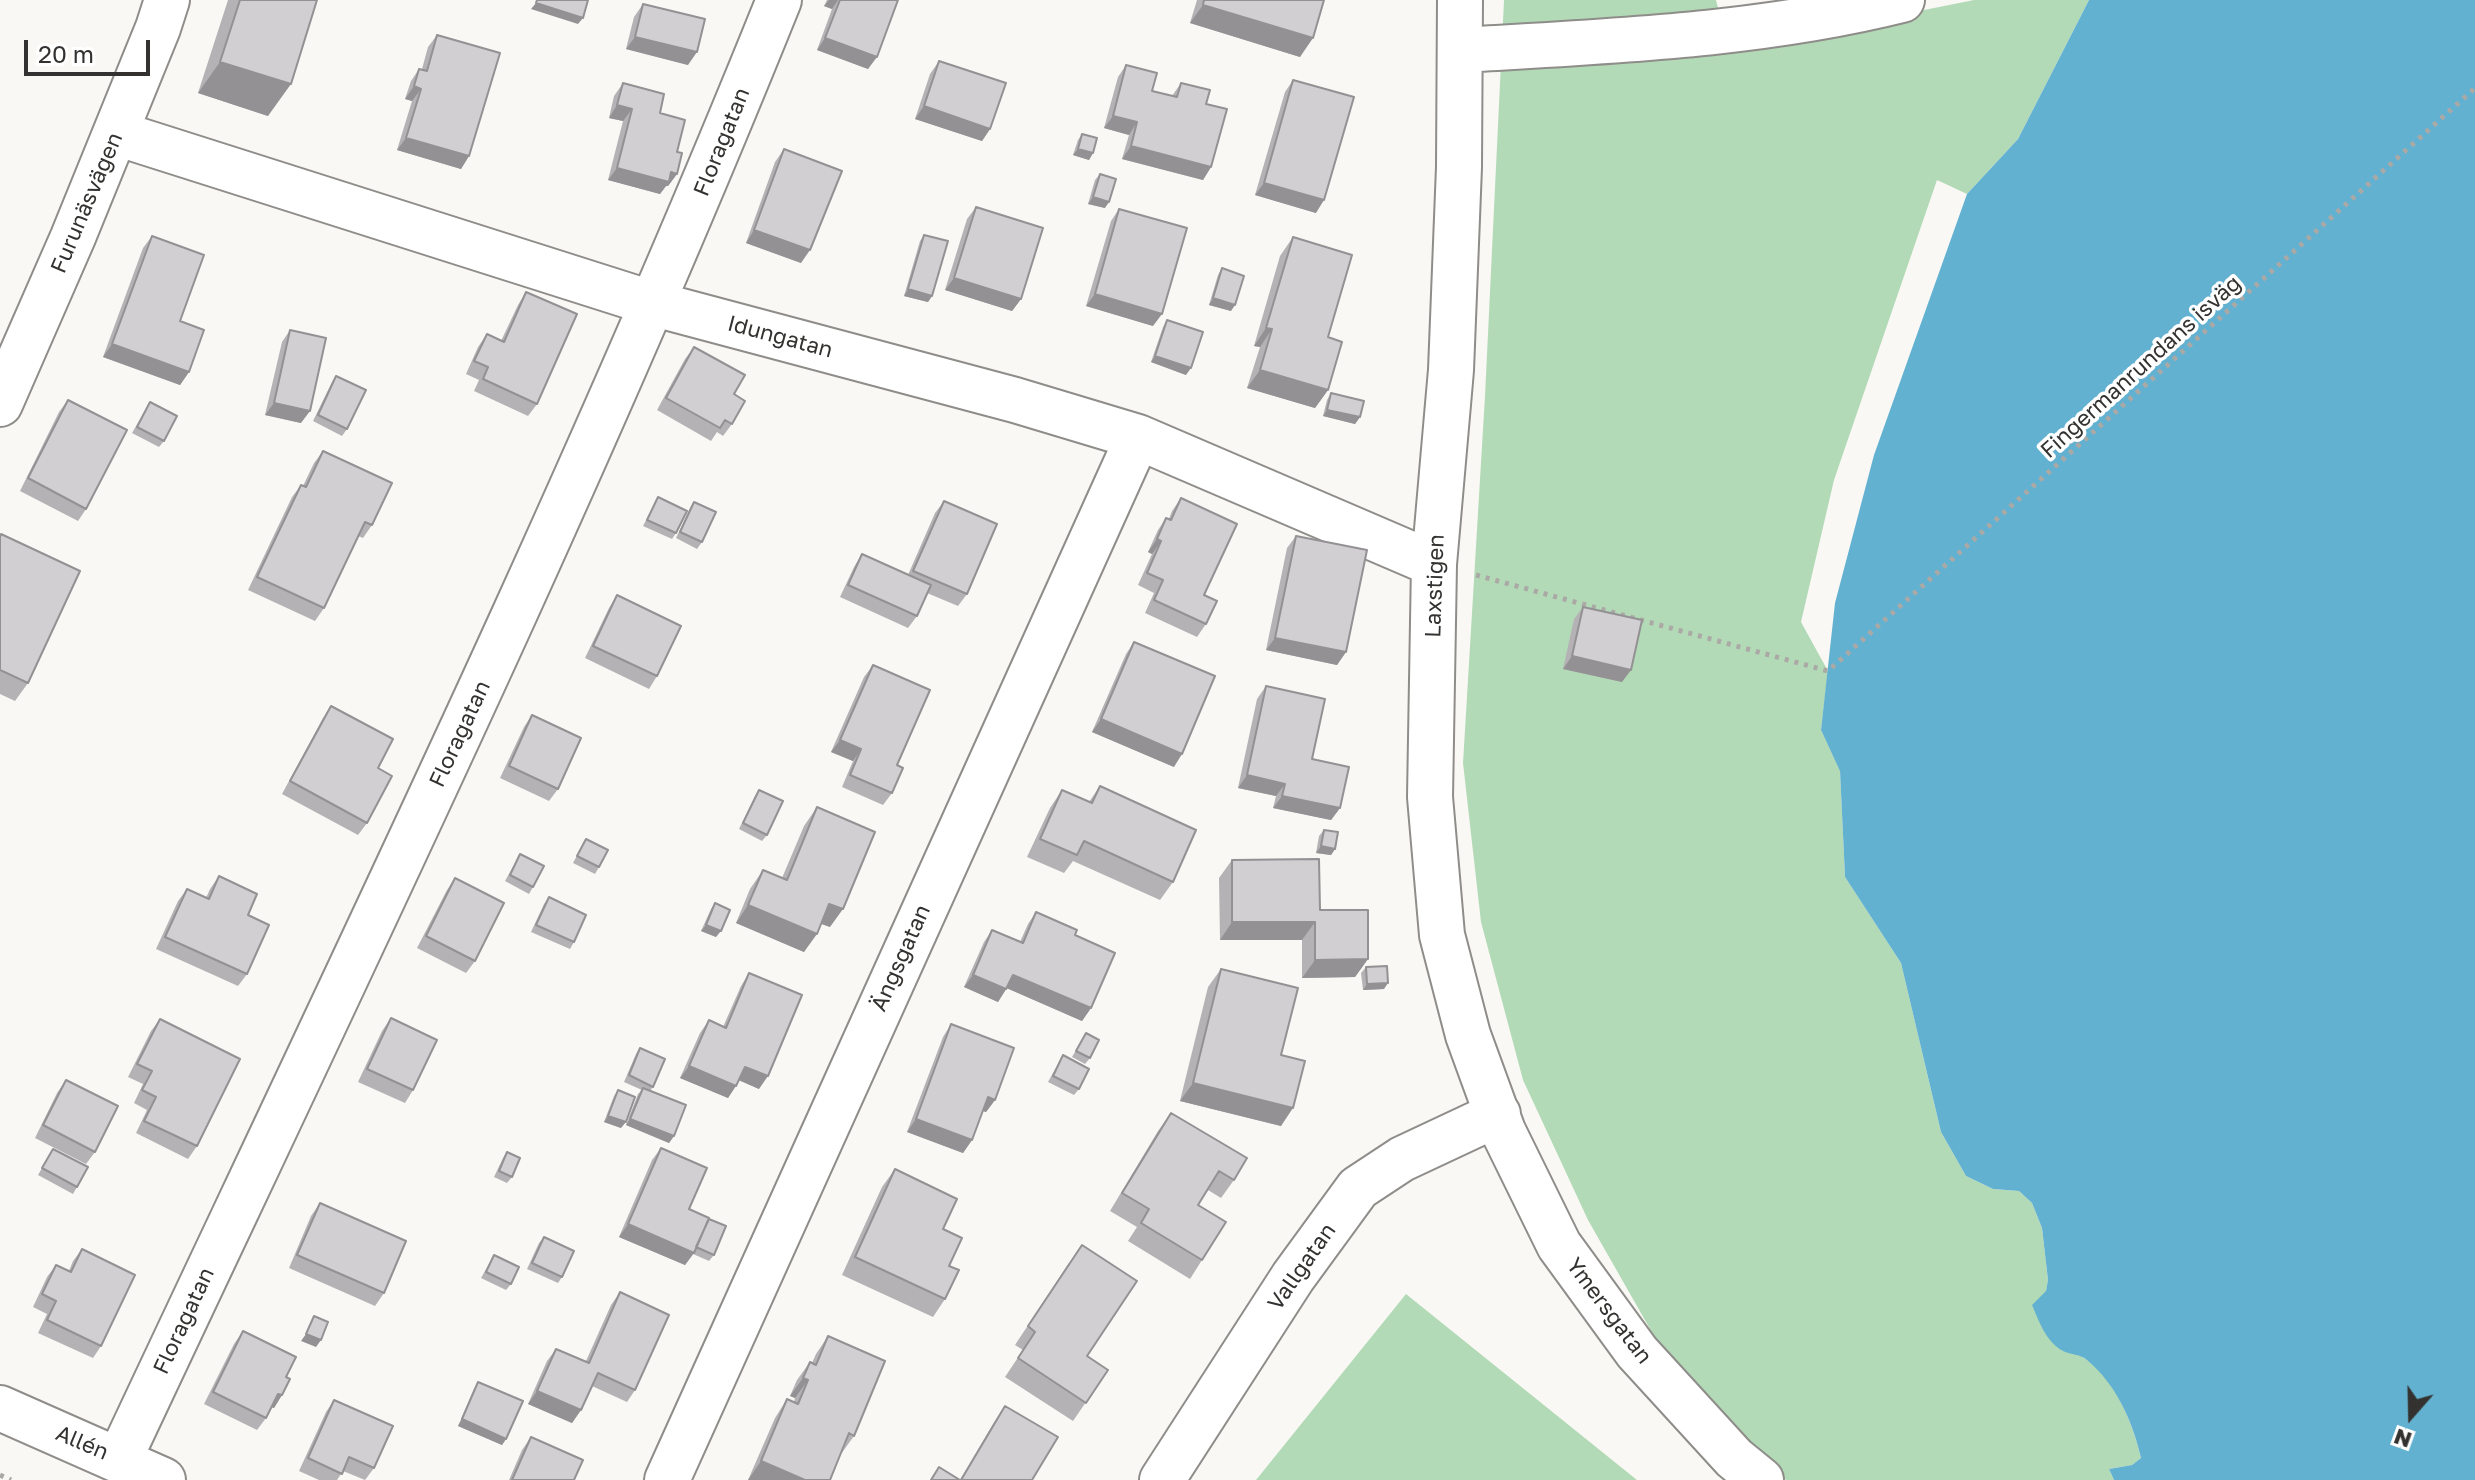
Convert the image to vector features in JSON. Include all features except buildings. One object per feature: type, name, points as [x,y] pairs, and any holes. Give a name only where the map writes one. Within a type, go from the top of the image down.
[{"type":"street","name":"Furunäsvägen","points":[[0,404],[116,133],[167,0]]},
{"type":"street","name":"Floragatan","points":[[119,1460],[497,656],[701,196],[779,0]]},
{"type":"street","name":"Laxstigen","points":[[1460,0],[1459,167],[1451,370],[1434,564],[1430,797],[1442,935],[1468,1035],[1498,1114]]},
{"type":"street","points":[[1461,50],[1693,36],[1868,9],[1902,0]]},
{"type":"street","name":"Idungatan","points":[[116,133],[651,303],[1000,396],[1138,437],[1434,564]]},
{"type":"street","name":"Ängsgatan","points":[[667,1480],[1138,437]]},
{"type":"street","name":"Vallgatan","points":[[1162,1480],[1293,1277],[1358,1188],[1402,1159],[1498,1114]]},
{"type":"street","name":"Ymersgatan","points":[[1498,1114],[1503,1131],[1559,1245],[1637,1352],[1734,1458],[1761,1480]]},
{"type":"street","name":"Allén","points":[[0,1408],[163,1480]]},
{"type":"path","name":"Fingermanrundans isväg","points":[[1434,564],[1828,671],[2475,88]]},
{"type":"path","points":[[0,1475],[11,1480]]},
{"type":"green space","points":[[1504,0],[1716,0],[1729,49],[1974,0],[2089,0],[2018,139],[1967,194],[1937,180],[1834,480],[1801,622],[1828,671],[1821,730],[1840,770],[1845,877],[1901,963],[1941,1132],[1966,1176],[1993,1189],[2019,1191],[2032,1203],[2042,1228],[2048,1280],[2046,1291],[2061,1350],[2092,1363],[2112,1386],[2127,1415],[2141,1458],[2132,1465],[2109,1469],[2114,1480],[1786,1480],[1654,1336],[1588,1220],[1523,1080],[1481,922],[1463,763]]},
{"type":"green space","points":[[1406,1294],[1637,1480],[1256,1480]]},
{"type":"water","points":[[2089,0],[2475,0],[2475,1480],[2114,1480],[2109,1469],[2132,1465],[2141,1458],[2128,1418],[2107,1380],[2084,1358],[2057,1347],[2044,1331],[2032,1305],[2046,1291],[2048,1280],[2042,1228],[2032,1203],[2019,1191],[1993,1189],[1966,1176],[1941,1132],[1901,963],[1845,877],[1840,771],[1821,730],[1835,603],[1874,455],[1967,194],[2018,139]]}]
